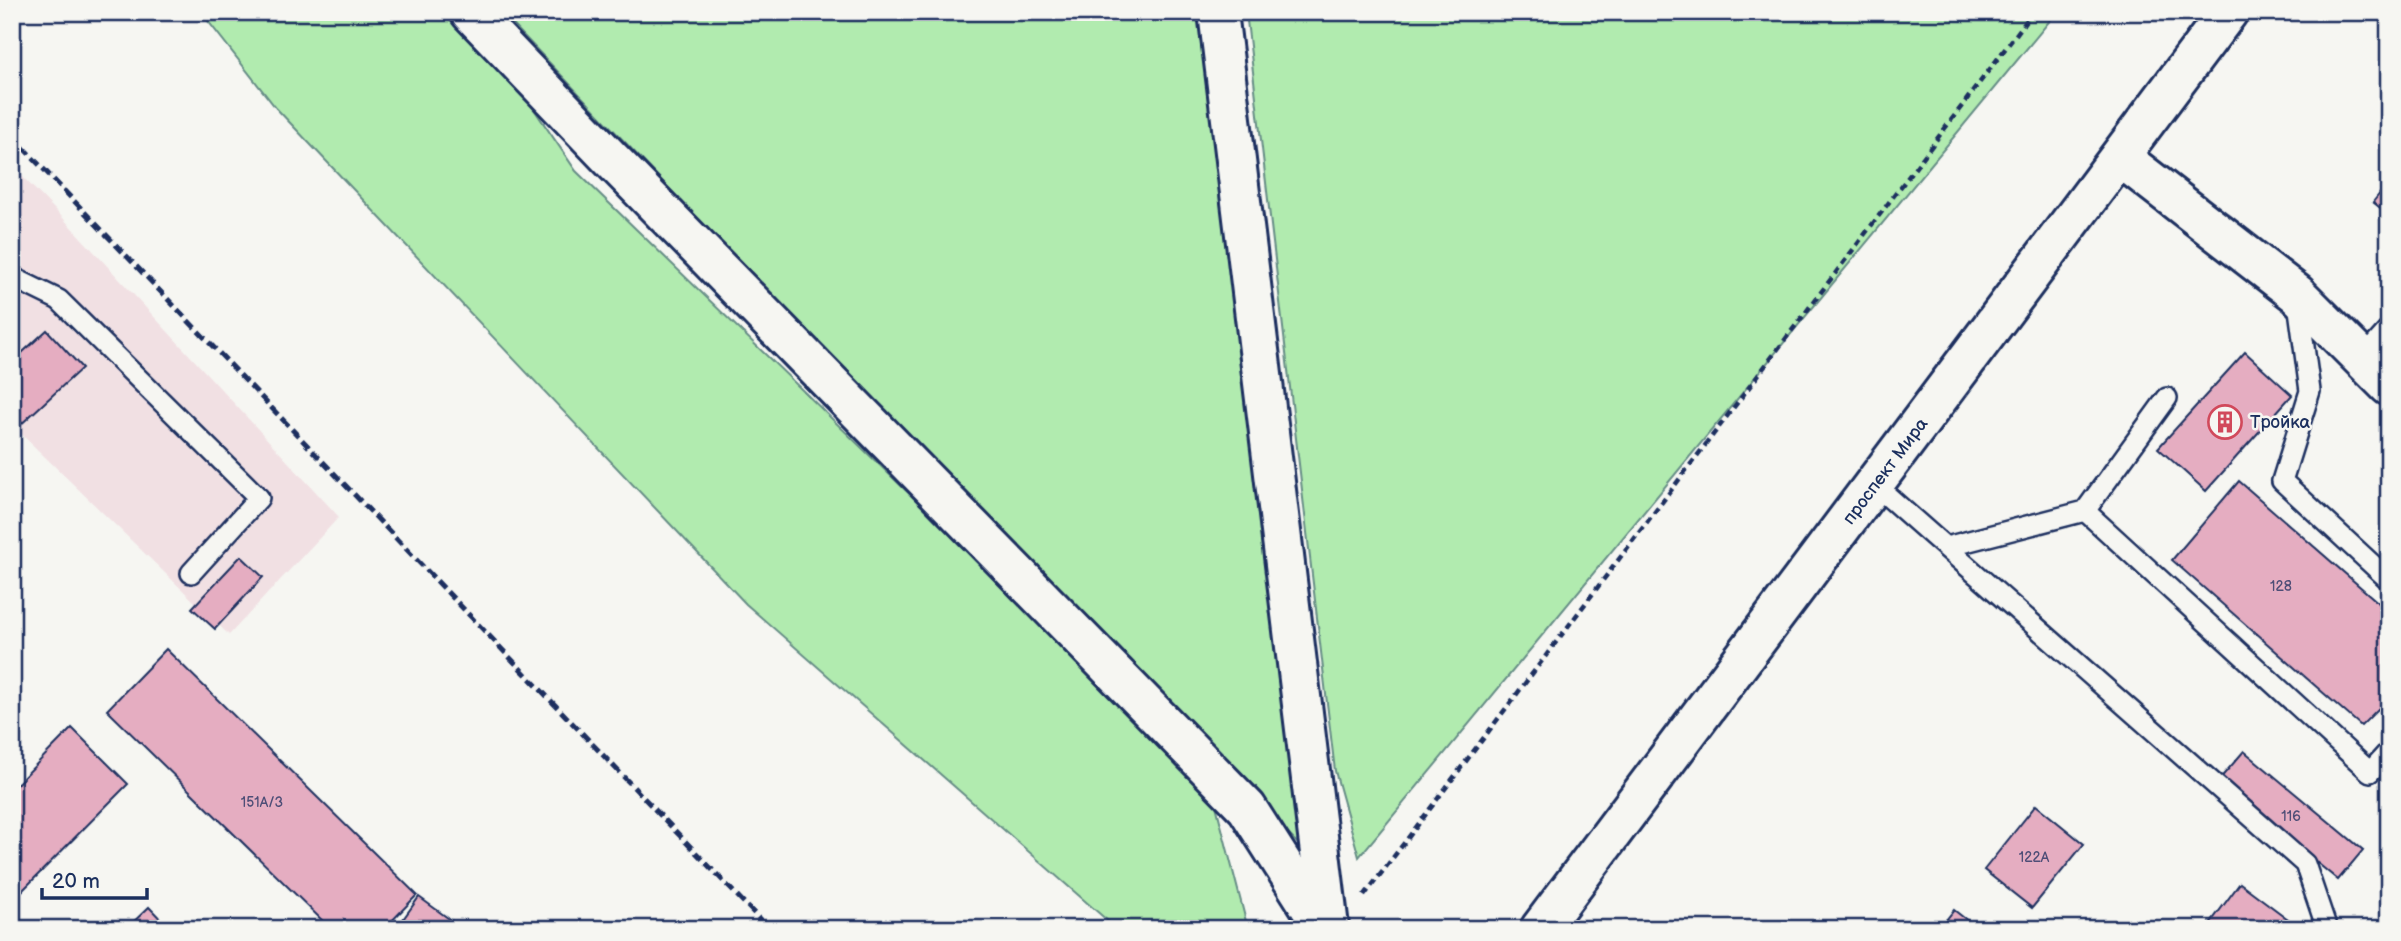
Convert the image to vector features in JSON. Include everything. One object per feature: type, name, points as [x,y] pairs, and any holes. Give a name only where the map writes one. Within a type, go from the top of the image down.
[{"type":"street","points":[[470,12],[1247,808],[1324,929]]},
{"type":"street","points":[[1218,12],[1342,918]]},
{"type":"street","name":"проспект Мира","points":[[1540,929],[2228,12]]},
{"type":"street","points":[[2120,157],[2297,294],[2389,386]]},
{"type":"lane","points":[[12,278],[59,300],[259,498],[191,573]]},
{"type":"lane","points":[[2297,294],[2310,391],[2282,481],[2389,580]]},
{"type":"lane","points":[[2362,359],[2389,329]]},
{"type":"lane","points":[[1946,547],[2085,511],[2167,398]]},
{"type":"lane","points":[[1875,485],[2305,864],[2327,929]]},
{"type":"lane","points":[[2085,511],[2370,772],[2389,751]]},
{"type":"path","points":[[1342,918],[2033,12]]},
{"type":"shaded area","points":[[12,166],[339,517],[229,635],[12,425]]},
{"type":"green space","points":[[201,12],[448,12],[506,68],[576,171],[1211,786],[1248,929],[1117,929],[746,604],[276,108]]},
{"type":"green space","points":[[501,12],[1204,12],[1305,851],[1179,723]]},
{"type":"green space","points":[[1246,12],[2057,12],[1359,857],[1335,771]]},
{"type":"building","points":[[2389,182],[2389,215],[2373,202]]},
{"type":"building","points":[[47,330],[82,368],[17,428],[12,423],[12,362]]},
{"type":"building","name":"Тройка","points":[[2245,352],[2292,395],[2206,491],[2158,448]]},
{"type":"building","points":[[2239,481],[2389,612],[2389,698],[2361,726],[2172,560]]},
{"type":"building","points":[[241,556],[263,577],[215,629],[192,608]]},
{"type":"building","points":[[166,649],[417,895],[384,929],[331,929],[107,710]]},
{"type":"building","points":[[72,728],[128,784],[12,901],[12,789]]},
{"type":"building","points":[[2244,751],[2363,850],[2338,880],[2218,781]]},
{"type":"building","points":[[2036,805],[2084,844],[2032,908],[1984,870]]},
{"type":"building","points":[[2240,883],[2296,925],[2293,929],[2206,929]]},
{"type":"building","points":[[419,897],[463,929],[396,929]]},
{"type":"building","points":[[149,907],[170,929],[126,929]]},
{"type":"building","points":[[1954,910],[1978,929],[1939,929]]},
{"type":"railway","points":[[12,136],[769,929]]},
{"type":"place","name":"Тройка","points":[[2225,422]]}]
